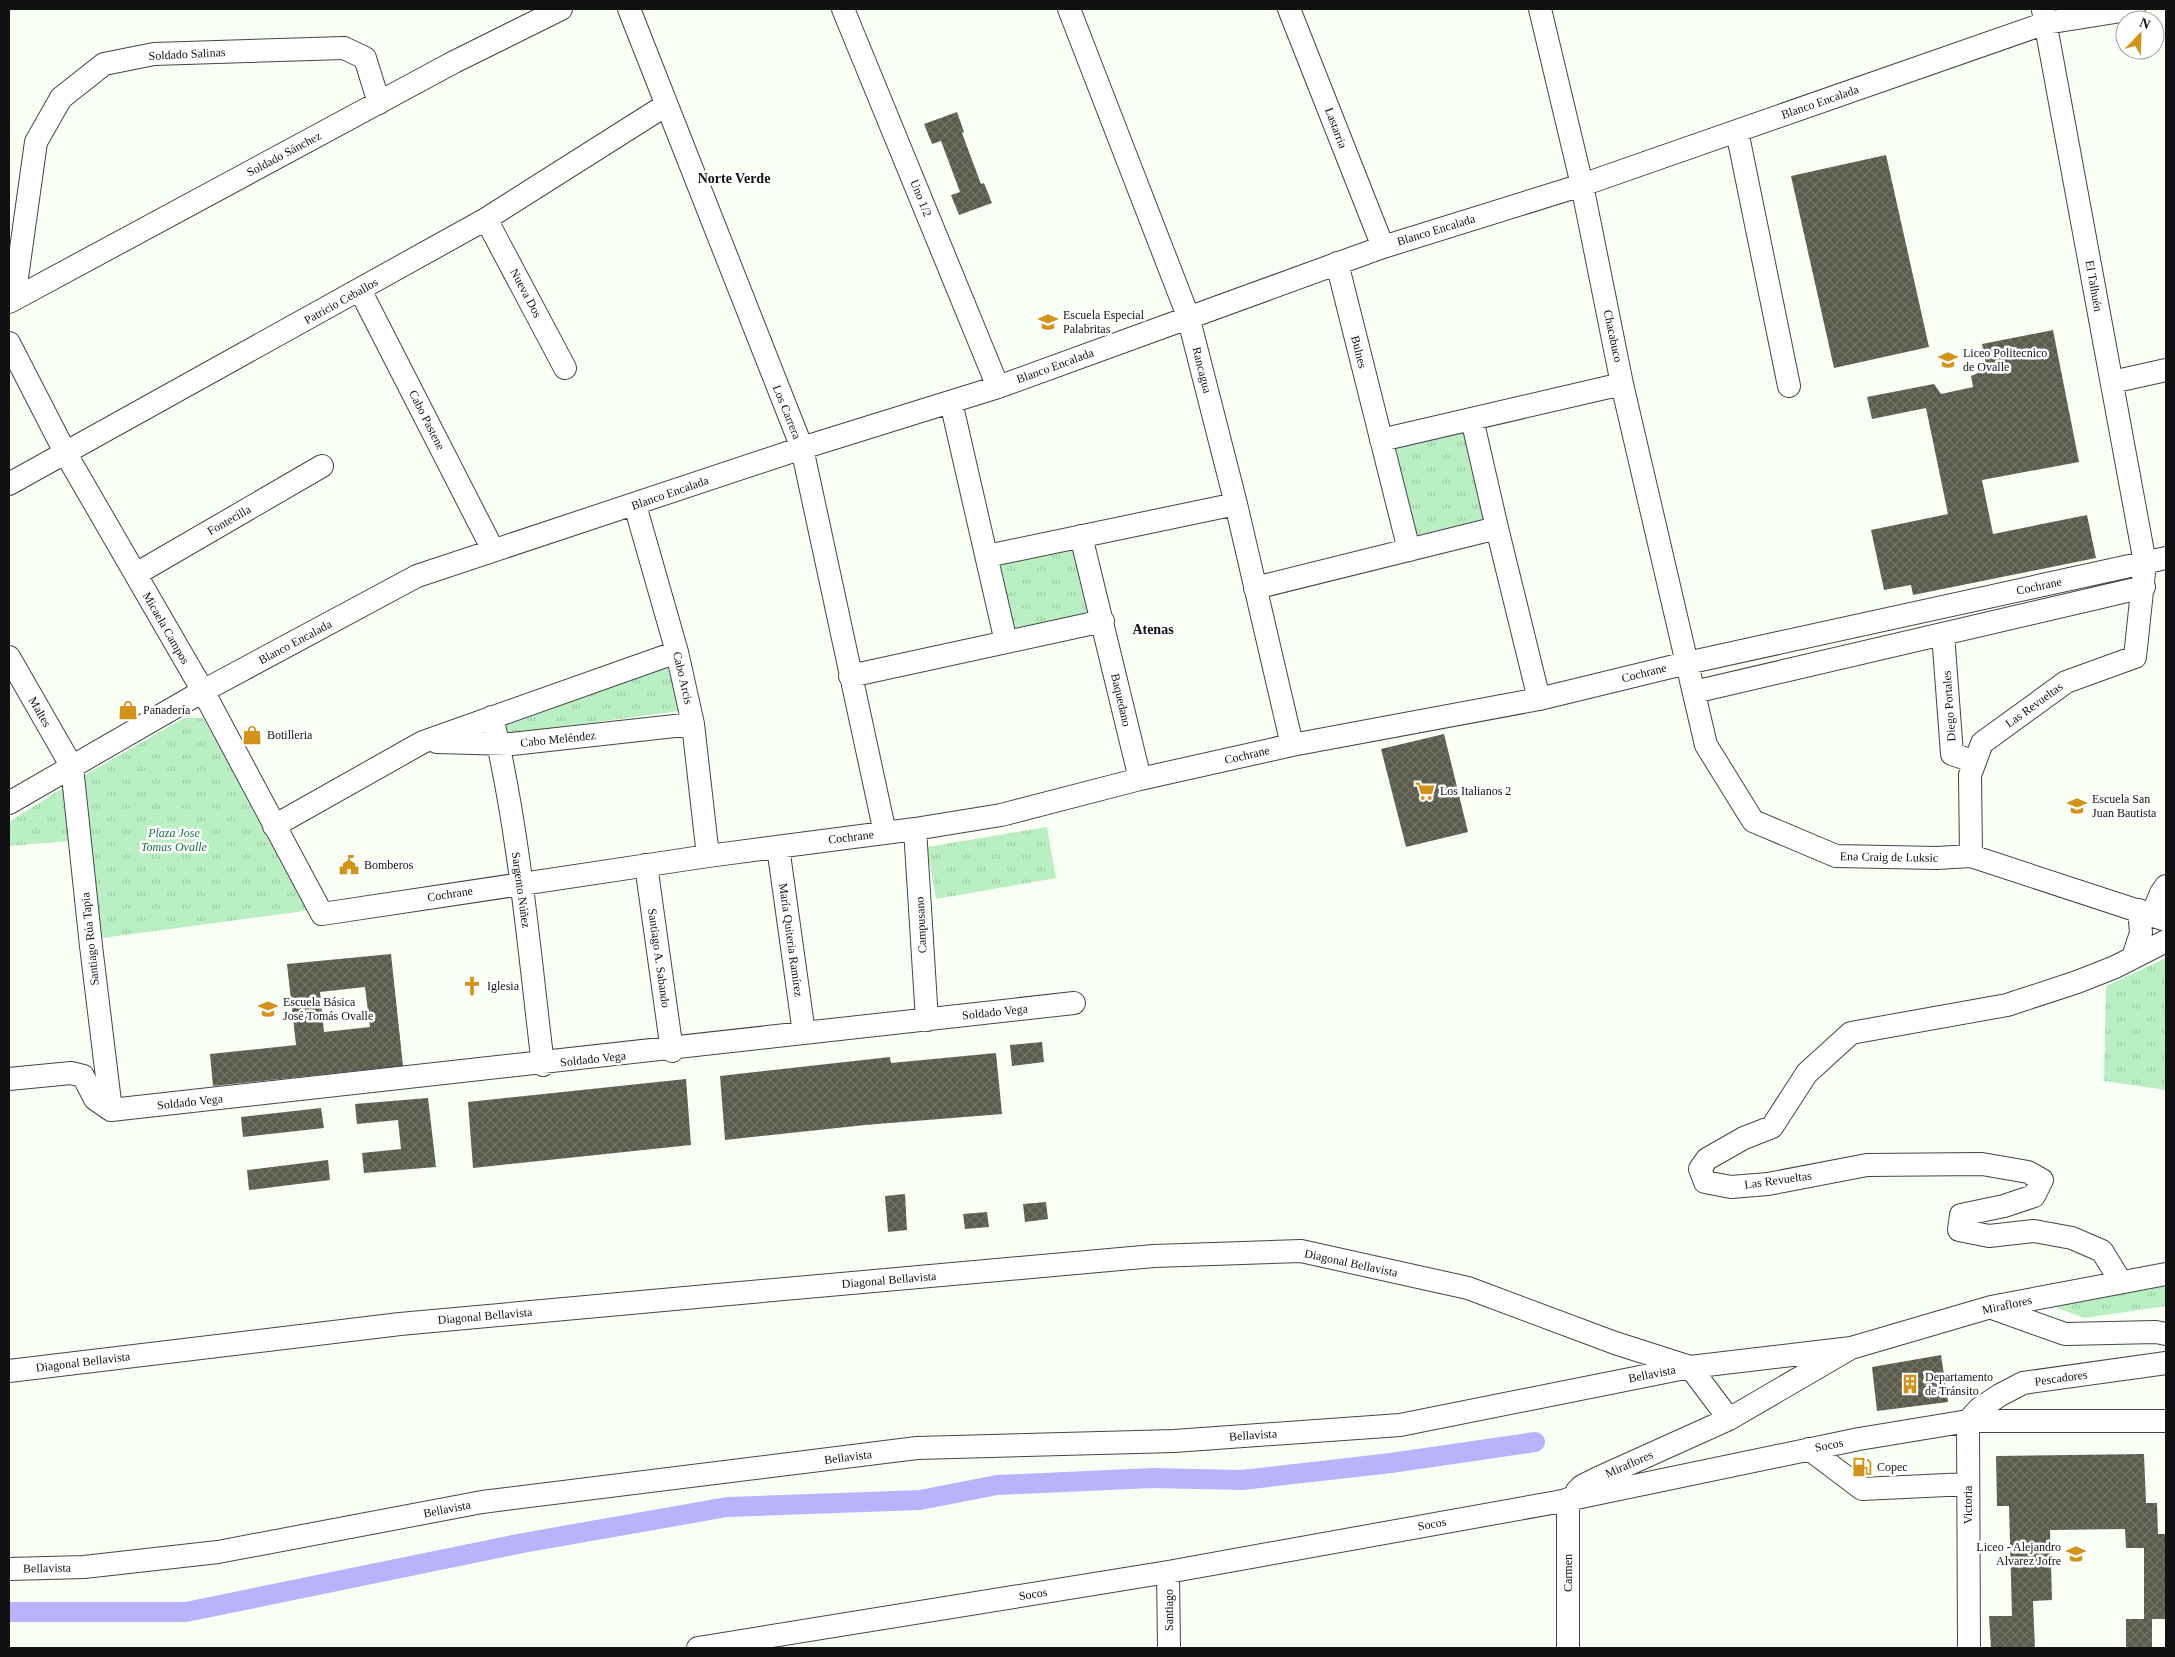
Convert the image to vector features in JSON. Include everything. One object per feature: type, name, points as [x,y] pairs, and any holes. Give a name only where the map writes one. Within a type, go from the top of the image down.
[{"type":"street","name":"Soldado Sánchez","points":[[11,300],[379,103],[561,9]]},
{"type":"street","name":"Los Carrera","points":[[629,9],[802,448],[885,833]]},
{"type":"street","name":"Uno 1/2","points":[[843,9],[998,387]]},
{"type":"street","name":"Rancagua","points":[[1069,9],[1188,316],[1236,504],[1292,745]]},
{"type":"street","name":"Lastarria","points":[[1290,9],[1383,247]]},
{"type":"street","name":"Chacabuco","points":[[1540,9],[1582,185],[1622,384],[1687,663]]},
{"type":"street","name":"Blanco Encalada","points":[[9,803],[202,691],[417,576],[802,448],[998,387],[1188,316],[1383,247],[1582,185],[1737,131],[2045,16],[2134,9]]},
{"type":"street","name":"El Talhuén","points":[[2045,16],[2112,382],[2156,560]]},
{"type":"street","name":"Soldado Salinas","points":[[11,300],[36,142],[61,98],[104,64],[154,54],[344,48],[365,58],[379,103]]},
{"type":"street","name":"Patricio Ceballos","points":[[9,484],[486,219],[666,105]]},
{"type":"street","points":[[1737,131],[1789,386]]},
{"type":"street","name":"Nueva Dos","points":[[486,219],[565,368]]},
{"type":"street","name":"Bulnes","points":[[1337,263],[1409,550]]},
{"type":"street","name":"Cabo Pastene","points":[[360,290],[493,550]]},
{"type":"street","name":"Micaela Campos","points":[[9,343],[66,454],[202,691],[322,914]]},
{"type":"street","points":[[2112,382],[2166,370]]},
{"type":"street","points":[[1381,440],[1622,384]]},
{"type":"street","points":[[951,402],[1006,642]]},
{"type":"street","points":[[1472,419],[1539,699]]},
{"type":"street","name":"Fontecilla","points":[[136,574],[322,466]]},
{"type":"street","points":[[987,556],[1236,504]]},
{"type":"street","name":"Cabo Arcis","points":[[635,505],[677,652],[693,724],[708,856]]},
{"type":"street","points":[[1256,588],[1497,528]]},
{"type":"street","name":"Baquedano","points":[[1081,536],[1140,779]]},
{"type":"street","name":"Las Revueltas","points":[[1970,856],[1970,775],[1982,743],[2066,682],[2136,657],[2144,587],[2156,560]]},
{"type":"street","name":"Cochrane","points":[[322,914],[708,856],[915,829],[1001,814],[1140,779],[1292,745],[1539,699],[1687,663],[2156,560]]},
{"type":"street","name":"Cochrane","points":[[1694,692],[2144,587]]},
{"type":"street","points":[[850,676],[1102,621]]},
{"type":"street","name":"Diego Portales","points":[[1944,634],[1952,754],[1975,762]]},
{"type":"street","points":[[274,826],[423,742],[677,652]]},
{"type":"street","name":"Maltes","points":[[9,657],[72,767]]},
{"type":"street","name":"Ena Craig de Luksic","points":[[1687,663],[1706,745],[1753,821],[1836,856],[1937,858],[1970,856],[2152,915]]},
{"type":"street","name":"Sargento Núñez","points":[[492,716],[521,883],[543,1065]]},
{"type":"street","name":"Cabo Meléndez","points":[[423,742],[512,744],[693,724]]},
{"type":"street","name":"Santiago Rúa Tapia","points":[[72,767],[111,1110]]},
{"type":"street","name":"Campusano","points":[[915,829],[927,1020]]},
{"type":"street","name":"María Quiteria Ramírez","points":[[778,847],[804,1033]]},
{"type":"street","name":"Santiago A. Sabando","points":[[646,865],[672,1051]]},
{"type":"street","points":[[2133,957],[2141,933],[2166,886]]},
{"type":"street","name":"Las Revueltas","points":[[2121,1282],[2102,1251],[2072,1238],[2034,1230],[1989,1236],[1959,1230],[1961,1215],[2004,1206],[2034,1196],[2042,1180],[2028,1172],[1982,1164],[1867,1165],[1768,1184],[1730,1186],[1705,1182],[1700,1169],[1707,1159],[1744,1138],[1772,1127],[1807,1073],[1851,1033],[2007,1005],[2077,982],[2166,941]]},
{"type":"street","name":"Soldado Vega","points":[[111,1110],[672,1051],[804,1033],[1074,1003]]},
{"type":"street","points":[[9,1079],[71,1073],[83,1076],[95,1099],[111,1110]]},
{"type":"street","name":"Diagonal Bellavista","points":[[9,1371],[400,1324],[698,1296],[1154,1256],[1301,1251],[1468,1288],[1614,1343],[1690,1367]]},
{"type":"street","name":"Miraflores","points":[[1690,1367],[1851,1348],[1991,1307],[2166,1274]]},
{"type":"street","points":[[1991,1307],[2065,1334],[2156,1332],[2166,1334]]},
{"type":"street","name":"Miraflores","points":[[1568,1499],[1582,1486],[1598,1478],[1729,1419],[1851,1348]]},
{"type":"street","name":"Pescadores","points":[[1968,1421],[1979,1409],[2023,1383],[2166,1363]]},
{"type":"street","points":[[1690,1367],[1729,1419]]},
{"type":"street","name":"Bellavista","points":[[9,1569],[84,1567],[218,1552],[482,1502],[917,1448],[1174,1441],[1400,1425],[1690,1367]]},
{"type":"street","name":"Socos","points":[[698,1648],[765,1643],[1168,1572],[1568,1499],[1809,1449],[1968,1421],[2166,1421]]},
{"type":"street","name":"Victoria","points":[[1968,1421],[1969,1648]]},
{"type":"street","points":[[1809,1449],[1862,1489],[1968,1484]]},
{"type":"street","name":"Carmen","points":[[1568,1499],[1568,1648]]},
{"type":"street","name":"Santiago","points":[[1168,1572],[1169,1648]]},
{"type":"green space","points":[[1466,428],[1488,526],[1417,541],[1395,444]]},
{"type":"green space","points":[[1076,544],[1093,618],[1016,635],[1000,561]]},
{"type":"green space","points":[[668,667],[679,711],[506,734],[500,721]]},
{"type":"green space","name":"Plaza Jose Tomas Ovalle","points":[[184,718],[203,718],[312,910],[102,938],[78,779]]},
{"type":"green space","points":[[66,786],[70,841],[9,846],[9,822]]},
{"type":"green space","points":[[1047,827],[1056,878],[936,899],[927,847]]},
{"type":"green space","points":[[2166,958],[2166,1090],[2104,1081],[2106,986]]},
{"type":"green space","points":[[2166,1283],[2166,1306],[2084,1318],[2043,1302]]},
{"type":"building","points":[[957,112],[964,132],[962,133],[981,184],[984,183],[992,203],[959,215],[951,195],[960,192],[941,141],[932,144],[924,124]]},
{"type":"building","points":[[1886,155],[1929,347],[1834,368],[1791,176]]},
{"type":"building","points":[[2053,330],[2079,462],[1982,480],[1993,534],[2087,515],[2096,558],[1913,595],[1911,585],[1884,590],[1871,530],[1948,514],[1926,408],[1872,419],[1867,397],[1934,384],[1941,394],[1973,387],[1971,376],[1987,369],[1982,344]]},
{"type":"building","name":"Los Italianos 2","points":[[1444,734],[1468,832],[1406,847],[1381,749]]},
{"type":"building","points":[[391,954],[403,1066],[213,1086],[210,1054],[296,1045],[287,964]],"holes":[[[365,987],[370,1027],[324,1032],[320,992]]]},
{"type":"building","points":[[1042,1042],[1044,1062],[1012,1066],[1010,1045]]},
{"type":"building","points":[[996,1053],[1002,1114],[865,1125],[725,1140],[720,1076],[890,1057],[891,1063]]},
{"type":"building","points":[[686,1079],[691,1145],[473,1168],[468,1102]]},
{"type":"building","points":[[428,1098],[436,1167],[364,1173],[362,1153],[401,1149],[398,1120],[357,1124],[355,1104]]},
{"type":"building","points":[[321,1108],[324,1128],[243,1137],[241,1117]]},
{"type":"building","points":[[328,1160],[330,1180],[249,1190],[247,1170]]},
{"type":"building","points":[[905,1194],[907,1230],[888,1232],[885,1196]]},
{"type":"building","points":[[1046,1202],[1048,1219],[1025,1222],[1023,1204]]},
{"type":"building","points":[[987,1212],[989,1227],[965,1229],[963,1214]]},
{"type":"building","name":"Departamento de Tránsito","points":[[1941,1355],[1948,1402],[1877,1411],[1872,1367]]},
{"type":"building","points":[[2144,1454],[2146,1503],[2157,1503],[2158,1534],[2166,1534],[2166,1619],[2144,1619],[2144,1548],[2126,1548],[2125,1529],[2050,1530],[2052,1600],[2033,1601],[2035,1648],[1991,1648],[1989,1616],[2012,1616],[2009,1506],[1997,1506],[1996,1456]]},
{"type":"building","points":[[2126,1619],[2152,1619],[2152,1648],[2126,1648]]},
{"type":"waterway","points":[[9,1612],[186,1612],[523,1543],[727,1507],[920,1500],[997,1485],[1152,1478],[1242,1480],[1391,1463],[1535,1442]]},
{"type":"place","name":"Escuela Especial Palabritas","points":[[1048,322]]},
{"type":"place","name":"Liceo Politecnico de Ovalle","points":[[1948,360]]},
{"type":"place","name":"Panadería","points":[[128,710]]},
{"type":"place","name":"Botilleria","points":[[252,735]]},
{"type":"place","name":"Los Italianos 2","points":[[1425,791]]},
{"type":"place","name":"Escuela San Juan Bautista","points":[[2077,806]]},
{"type":"place","name":"Bomberos","points":[[349,865]]},
{"type":"place","name":"Iglesia","points":[[472,986]]},
{"type":"place","name":"Escuela Básica José Tomás Ovalle","points":[[268,1009]]},
{"type":"place","name":"Departamento de Tránsito","points":[[1910,1384]]},
{"type":"place","name":"Copec","points":[[1862,1467]]},
{"type":"place","name":"Liceo - Alejandro Alvarez Jofre","points":[[2076,1554]]},
{"type":"district","name":"Norte Verde","points":[[734,178]]},
{"type":"district","name":"Atenas","points":[[1153,629]]}]
